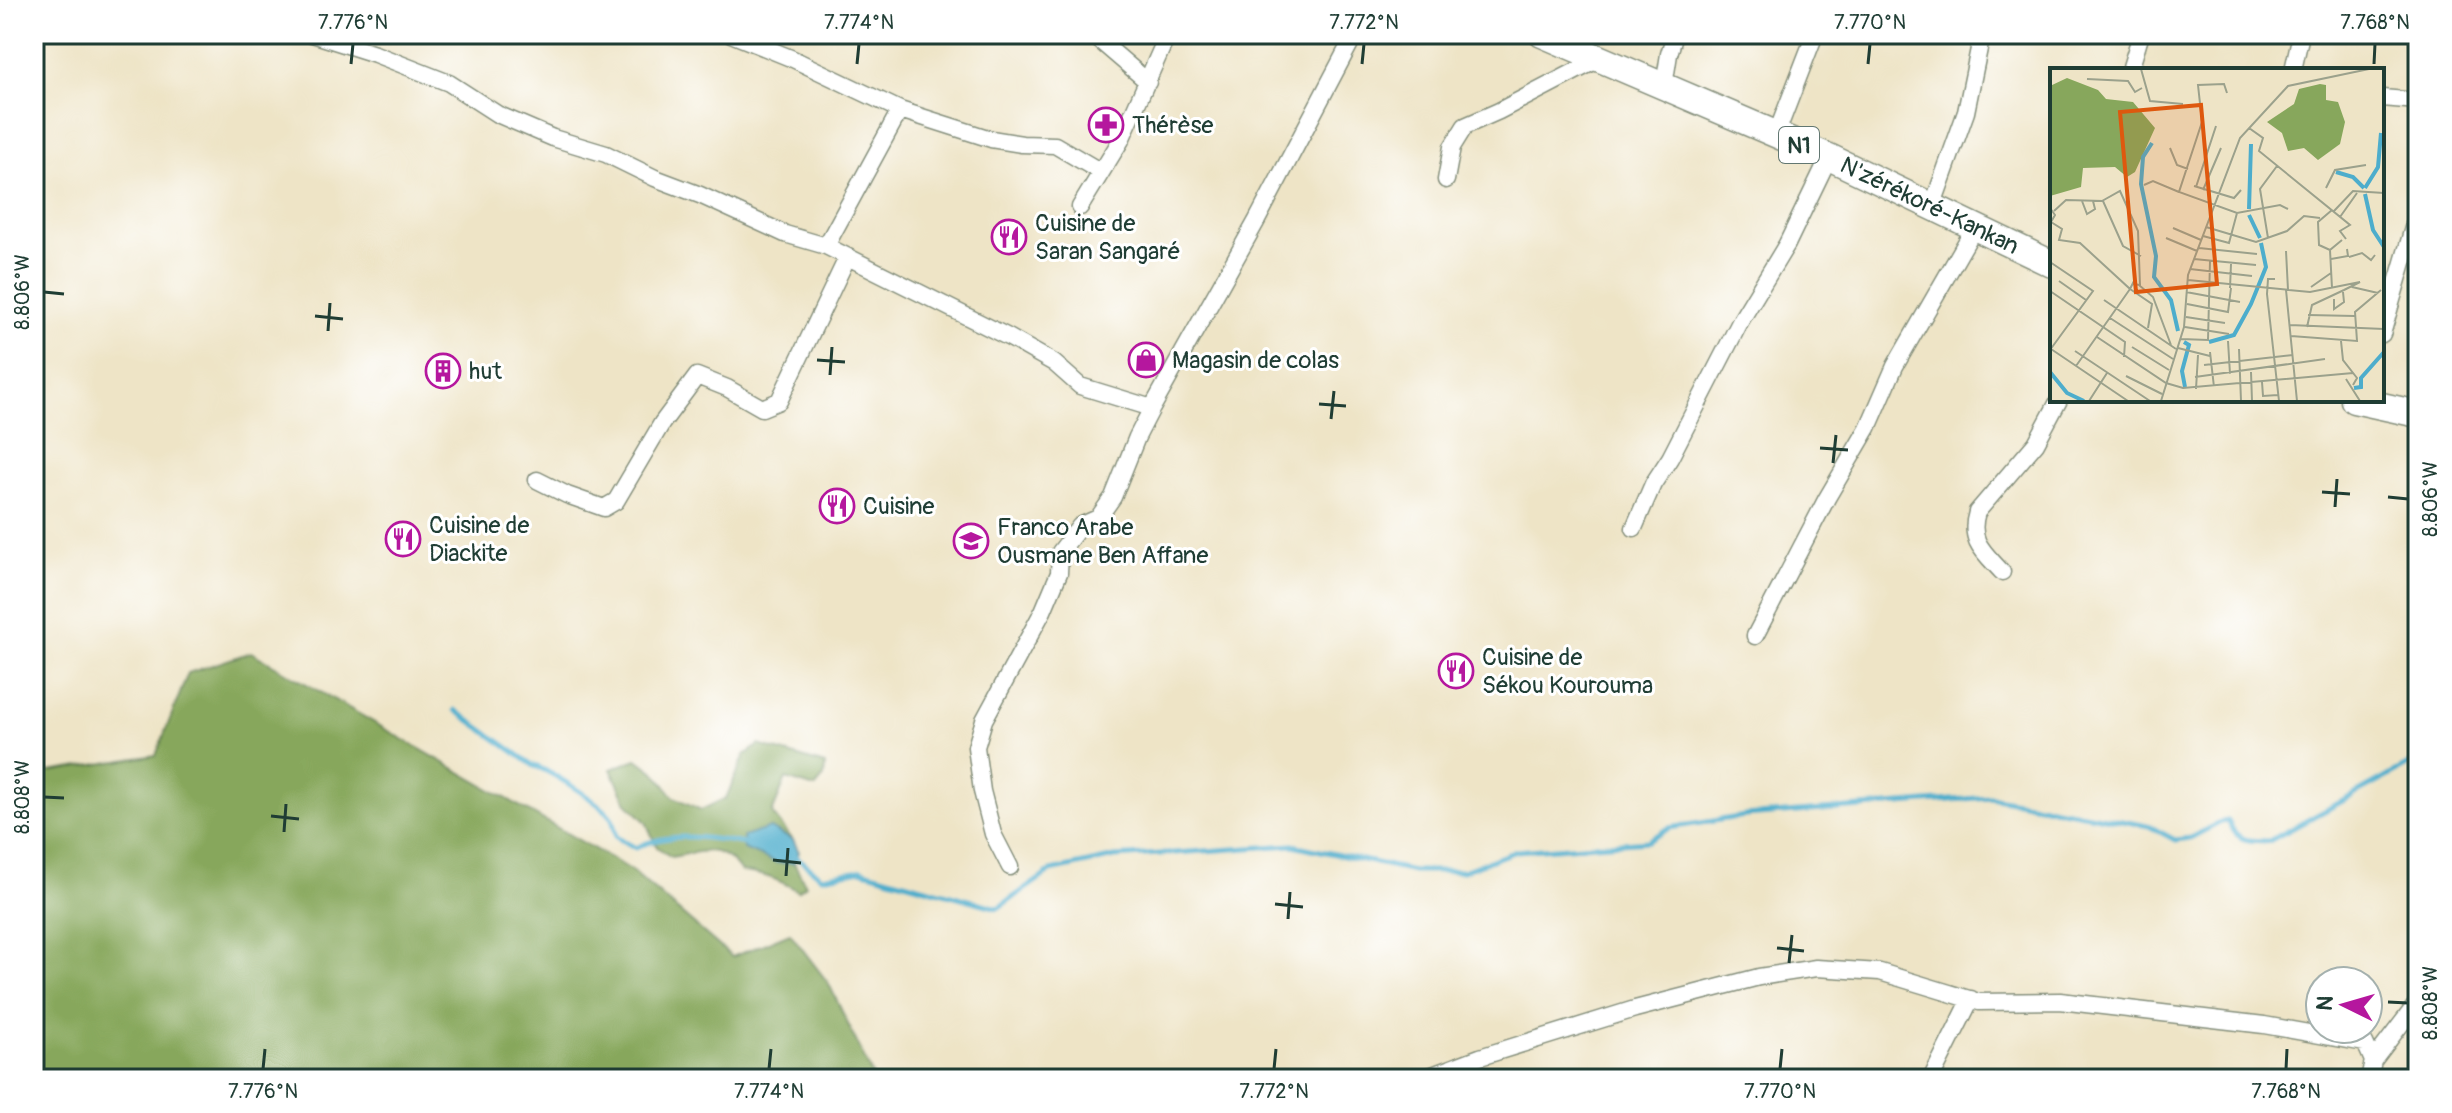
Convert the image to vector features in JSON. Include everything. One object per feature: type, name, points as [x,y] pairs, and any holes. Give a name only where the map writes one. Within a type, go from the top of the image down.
[{"type":"highway","name":"N'zérékoré-Kankan","points":[[1542,34],[1829,157],[2050,263]]},
{"type":"highway","points":[[2363,402],[2418,414]]},
{"type":"street","points":[[312,34],[449,83],[497,114],[553,138],[606,154],[785,234],[826,246],[1010,338],[1054,363],[1080,386],[1152,408]]},
{"type":"street","points":[[731,34],[793,59],[900,110],[991,139],[1055,145],[1101,172]]},
{"type":"street","points":[[1092,34],[1148,82]]},
{"type":"street","points":[[1080,207],[1121,140],[1168,34]]},
{"type":"street","points":[[1010,867],[993,834],[982,791],[976,747],[984,720],[1043,611],[1059,573],[1060,552],[1080,526],[1098,518],[1113,497],[1152,408],[1256,222],[1355,34]]},
{"type":"street","points":[[1664,86],[1675,34]]},
{"type":"street","points":[[1776,135],[1815,34]]},
{"type":"street","points":[[1932,207],[1966,112],[1982,34]]},
{"type":"street","points":[[2131,68],[2141,34]]},
{"type":"street","points":[[2293,68],[2301,34]]},
{"type":"street","points":[[1446,180],[1452,147],[1465,126],[1599,59]]},
{"type":"street","points":[[2384,98],[2418,101]]},
{"type":"street","points":[[826,246],[900,110]]},
{"type":"street","points":[[1634,528],[1653,484],[1670,458],[1741,320],[1787,244],[1829,157]]},
{"type":"street","points":[[2384,327],[2418,211]]},
{"type":"street","points":[[1755,636],[1827,498],[1868,428],[1902,354],[1975,227]]},
{"type":"street","points":[[537,480],[604,508],[616,501],[662,423],[697,376],[762,408],[779,401],[847,258]]},
{"type":"street","points":[[2002,572],[1977,544],[1973,526],[1977,512],[2036,443],[2058,402]]},
{"type":"street","points":[[1422,1079],[1480,1057],[1635,1009],[1759,977],[1816,968],[1880,972],[1979,1002],[2060,1001],[2264,1025],[2365,1043],[2373,1061]]},
{"type":"street","points":[[1931,1079],[1971,999]]},
{"type":"street","points":[[2369,1079],[2373,1061],[2418,1002]]},
{"type":"green space","points":[[251,652],[631,870],[732,957],[790,933],[829,984],[874,1079],[34,1079],[34,813],[43,773],[156,755],[188,673]]},
{"type":"green space","points":[[759,745],[825,765],[824,777],[815,788],[786,779],[772,813],[793,840],[770,828],[777,862],[794,863],[806,885],[798,891],[771,878],[741,872],[726,856],[718,853],[710,851],[671,857],[657,847],[646,822],[627,803],[611,769],[637,759],[656,773],[674,797],[701,810],[726,798],[745,755]]},
{"type":"water","points":[[770,828],[793,840],[799,852],[794,863],[777,863],[744,849],[743,837]]},
{"type":"waterway","points":[[455,710],[534,766],[589,798],[608,813],[616,837],[636,848],[649,842],[677,837],[750,845]]},
{"type":"waterway","points":[[794,855],[822,877],[861,870],[998,908],[1051,871],[1115,857],[1293,845],[1413,871],[1463,871],[1516,851],[1648,841],[1669,828],[1745,816],[1990,797],[2149,826],[2175,840],[2190,838],[2228,821],[2240,837],[2269,841],[2418,760]]},
{"type":"place","name":"Thérèse","points":[[1106,125]]},
{"type":"place","name":"Cuisine de Saran Sangaré","points":[[1009,237]]},
{"type":"place","name":"Magasin de colas","points":[[1146,360]]},
{"type":"place","name":"hut","points":[[443,371]]},
{"type":"place","name":"Cuisine","points":[[837,506]]},
{"type":"place","name":"Cuisine de Diackite","points":[[403,539]]},
{"type":"place","name":"Franco Arabe Ousmane Ben Affane","points":[[971,541]]},
{"type":"place","name":"Cuisine de Sékou Kourouma","points":[[1456,671]]}]
